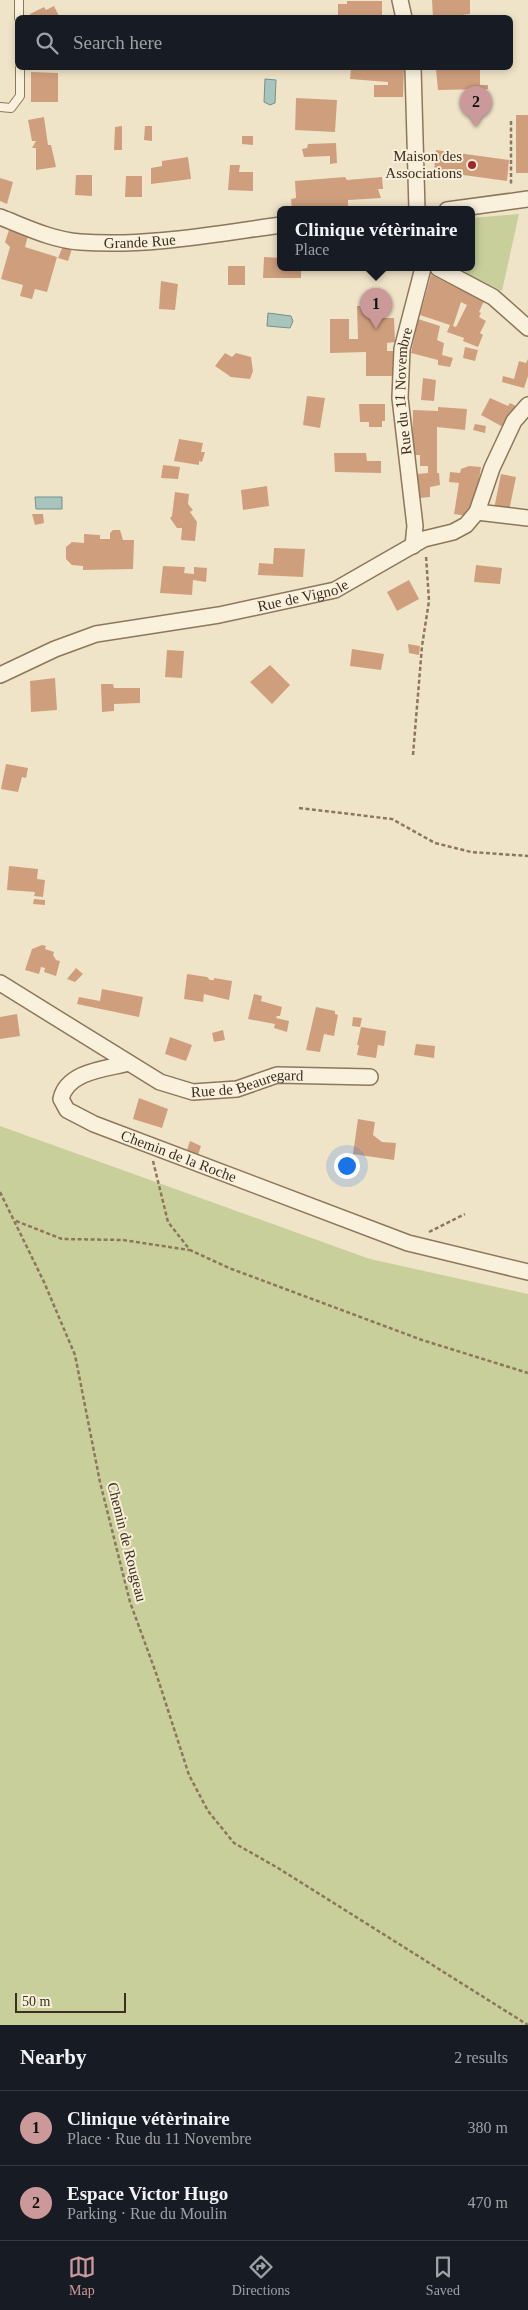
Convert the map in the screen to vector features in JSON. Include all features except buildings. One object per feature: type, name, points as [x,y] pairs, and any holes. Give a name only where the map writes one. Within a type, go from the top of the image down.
[{"type":"street","points":[[400,0],[403,15]]},
{"type":"street","points":[[414,70],[417,206]]},
{"type":"street","points":[[475,207],[528,199]]},
{"type":"street","name":"Grande Rue","points":[[0,217],[46,235],[79,242],[154,242],[277,227]]},
{"type":"street","name":"Rue du 11 Novembre","points":[[419,543],[415,526],[400,398],[402,349],[422,271]]},
{"type":"street","points":[[444,271],[493,298],[528,328]]},
{"type":"street","name":"Rue de Vignole","points":[[0,675],[54,649],[96,634],[219,615],[335,590],[419,543],[453,532],[466,525],[477,512],[495,460],[514,421],[528,405]]},
{"type":"street","points":[[477,512],[528,518]]},
{"type":"street","points":[[0,982],[129,1063]]},
{"type":"street","name":"Rue de Beauregard","points":[[129,1063],[160,1082],[193,1092],[237,1089],[277,1075],[370,1077]]},
{"type":"street","name":"Chemin de la Roche","points":[[129,1063],[79,1076],[64,1089],[61,1099],[67,1110],[150,1145],[408,1243],[528,1272]]},
{"type":"lane","points":[[19,0],[19,15]]},
{"type":"lane","points":[[0,107],[11,108],[20,96],[20,70]]},
{"type":"path","points":[[511,121],[511,203]]},
{"type":"path","points":[[413,755],[422,646],[430,601],[419,543]]},
{"type":"path","points":[[298,808],[392,819],[435,843],[472,852],[528,856]]},
{"type":"path","points":[[150,1145],[168,1222],[190,1250]]},
{"type":"path","name":"Chemin de Rougeau","points":[[0,1192],[75,1355],[100,1482],[130,1602],[156,1673],[188,1775],[208,1811],[234,1844],[278,1868],[528,2025]]},
{"type":"path","points":[[408,1243],[465,1214]]},
{"type":"path","points":[[14,1220],[62,1239],[123,1240],[190,1250],[229,1268],[422,1340],[528,1373]]},
{"type":"green space","points":[[519,214],[502,291],[461,271],[475,271],[475,218]]},
{"type":"green space","points":[[0,1126],[370,1259],[528,1294],[528,2025],[0,2025]]},
{"type":"water","points":[[265,79],[276,80],[275,103],[270,105],[264,102]]},
{"type":"water","points":[[268,313],[291,316],[293,321],[290,328],[267,326]]},
{"type":"water","points":[[35,497],[62,497],[62,509],[36,509]]},
{"type":"place","name":"Espace Victor Hugo","points":[[476,127]]},
{"type":"place","name":"Maison des Associations","points":[[472,165]]},
{"type":"place","name":"Clinique vétèrinaire","points":[[376,329]]}]
